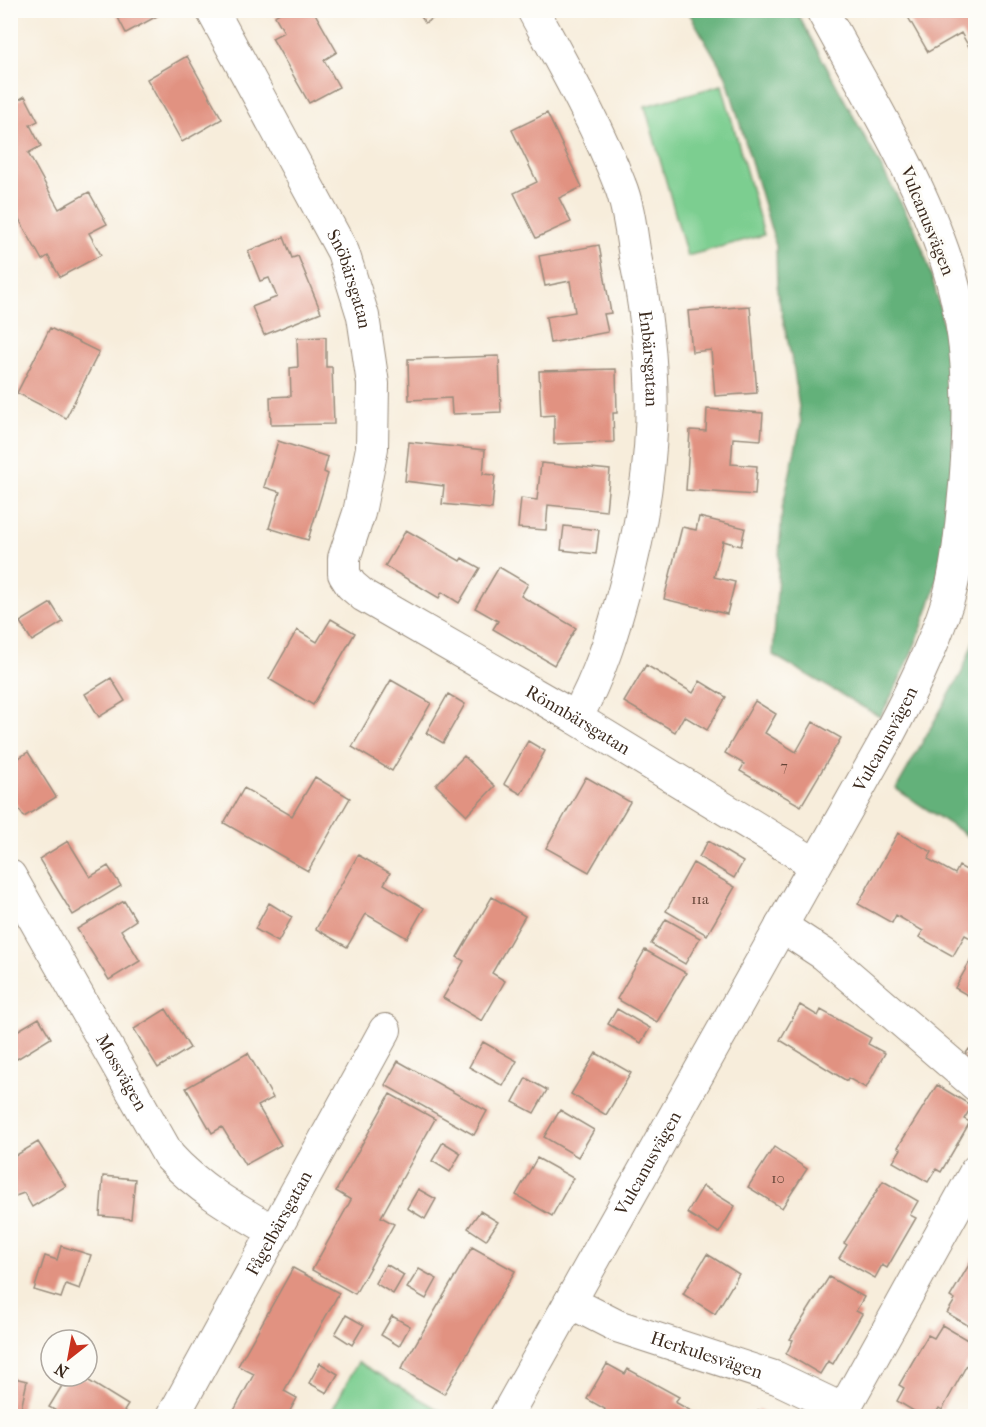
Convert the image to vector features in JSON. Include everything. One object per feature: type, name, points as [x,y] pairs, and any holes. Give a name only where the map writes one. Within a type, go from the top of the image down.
[{"type":"street","name":"Snöbärsgatan","points":[[212,10],[343,252],[363,316],[373,384],[372,448],[359,513],[344,558],[344,574]]},
{"type":"street","name":"Enbärsgatan","points":[[533,10],[578,92],[621,187],[645,302],[652,363],[648,480],[639,535],[611,640],[597,681],[576,718]]},
{"type":"street","name":"Vulcanusvägen","points":[[506,1416],[908,698],[928,656],[949,598],[959,544],[969,450],[968,312],[931,222],[887,131],[822,10]]},
{"type":"street","name":"Rönnbärsgatan","points":[[344,574],[351,585],[364,596],[576,718],[815,864]]},
{"type":"street","name":"Mossvägen","points":[[10,876],[20,916],[169,1156],[190,1179],[222,1202],[273,1231]]},
{"type":"street","points":[[781,926],[825,956],[975,1085]]},
{"type":"street","name":"Fågelbärsgatan","points":[[173,1416],[273,1231],[386,1030]]},
{"type":"street","name":"Herkulesvägen","points":[[570,1302],[617,1326],[777,1378],[842,1413],[975,1171]]},
{"type":"green space","points":[[688,11],[796,11],[915,229],[936,293],[949,359],[954,426],[949,531],[935,589],[920,633],[902,675],[880,717],[773,655],[782,509],[801,423],[794,370],[777,291],[776,246],[726,76]]},
{"type":"green space","points":[[722,85],[764,235],[687,256],[645,106]]},
{"type":"green space","points":[[975,637],[976,841],[896,789],[962,672]]},
{"type":"green space","points":[[358,1362],[449,1416],[329,1416]]},
{"type":"building","points":[[114,10],[159,10],[161,14],[126,33]]},
{"type":"building","points":[[284,10],[313,10],[337,52],[324,60],[339,87],[309,103],[272,38],[284,32],[275,16]]},
{"type":"building","points":[[417,10],[448,10],[425,23]]},
{"type":"building","points":[[904,10],[976,10],[976,59],[961,33],[928,52]]},
{"type":"building","points":[[187,56],[222,119],[182,142],[147,79]]},
{"type":"building","points":[[25,96],[38,121],[30,125],[41,146],[28,153],[59,209],[89,192],[107,224],[89,233],[101,255],[60,277],[48,256],[42,260],[10,203],[10,105]]},
{"type":"building","points":[[547,113],[582,187],[559,198],[571,222],[536,238],[514,193],[537,182],[512,130]]},
{"type":"building","points":[[284,237],[292,258],[298,256],[321,312],[264,335],[252,307],[277,297],[269,278],[260,281],[248,251]]},
{"type":"building","points":[[599,245],[611,313],[604,314],[608,332],[550,343],[546,317],[575,312],[570,281],[545,286],[539,256]]},
{"type":"building","points":[[750,306],[757,393],[715,396],[711,350],[692,352],[688,311]]},
{"type":"building","points":[[50,328],[99,352],[66,418],[17,393]]},
{"type":"building","points":[[326,337],[326,367],[332,367],[334,424],[271,425],[270,397],[291,396],[290,368],[298,367],[297,338]]},
{"type":"building","points":[[499,356],[501,412],[452,414],[451,398],[409,400],[408,359]]},
{"type":"building","points":[[616,369],[617,413],[613,413],[614,442],[554,444],[554,415],[541,416],[539,371]]},
{"type":"building","points":[[707,409],[763,413],[761,440],[733,438],[731,464],[757,466],[755,495],[686,490],[690,430],[706,431]]},
{"type":"building","points":[[278,441],[328,457],[324,472],[328,474],[308,540],[269,528],[280,492],[264,487]]},
{"type":"building","points":[[409,442],[485,450],[483,474],[495,475],[492,509],[442,504],[444,486],[405,481]]},
{"type":"building","points":[[541,463],[610,470],[606,511],[548,505],[546,530],[518,528],[521,498],[537,500]]},
{"type":"building","points":[[699,517],[745,528],[741,546],[723,541],[714,577],[735,582],[727,614],[664,599],[682,527],[696,530]]},
{"type":"building","points":[[564,526],[599,530],[596,554],[561,550]]},
{"type":"building","points":[[406,530],[460,561],[462,558],[480,568],[459,603],[442,592],[439,598],[385,566]]},
{"type":"building","points":[[499,567],[528,584],[521,596],[576,628],[554,665],[493,629],[498,621],[475,608]]},
{"type":"building","points":[[51,603],[63,622],[32,641],[20,622]]},
{"type":"building","points":[[331,619],[355,633],[313,705],[269,679],[297,630],[317,642]]},
{"type":"building","points":[[646,665],[693,693],[700,681],[726,697],[707,730],[684,716],[675,732],[624,702]]},
{"type":"building","points":[[111,678],[125,701],[99,717],[85,694]]},
{"type":"building","points":[[391,680],[431,703],[392,771],[352,747]]},
{"type":"building","points":[[448,694],[465,704],[443,743],[426,733]]},
{"type":"building","points":[[755,701],[776,714],[765,733],[796,752],[813,722],[841,738],[801,806],[740,771],[744,764],[725,753]]},
{"type":"building","points":[[528,741],[545,751],[521,794],[504,784]]},
{"type":"building","points":[[28,752],[56,797],[24,817],[10,796],[10,764]]},
{"type":"building","points":[[464,756],[495,786],[467,815],[436,785]]},
{"type":"building","points":[[315,777],[350,798],[308,871],[224,823],[244,788],[292,816]]},
{"type":"building","points":[[586,777],[630,802],[589,872],[546,848]]},
{"type":"building","points":[[898,833],[932,852],[928,859],[955,874],[959,866],[976,875],[976,941],[965,935],[953,956],[919,937],[923,931],[896,915],[892,923],[858,904]]},
{"type":"building","points":[[68,841],[90,877],[108,866],[121,886],[73,915],[39,859]]},
{"type":"building","points":[[708,841],[743,862],[734,878],[699,857]]},
{"type":"building","points":[[358,855],[390,873],[384,884],[424,908],[407,938],[366,914],[347,947],[316,929]]},
{"type":"building","points":[[693,863],[735,887],[707,935],[666,911]]},
{"type":"building","points":[[492,897],[525,916],[492,973],[505,981],[482,1021],[443,998],[464,961],[457,957]]},
{"type":"building","points":[[124,901],[136,920],[121,930],[140,961],[109,980],[77,929]]},
{"type":"building","points":[[269,903],[292,917],[278,942],[255,929]]},
{"type":"building","points":[[666,919],[700,938],[685,964],[651,944]]},
{"type":"building","points":[[645,950],[686,973],[657,1022],[617,999]]},
{"type":"building","points":[[973,956],[976,957],[976,1000],[955,988]]},
{"type":"building","points":[[800,1005],[818,1016],[821,1010],[871,1038],[868,1044],[885,1053],[866,1088],[848,1078],[847,1081],[780,1040]]},
{"type":"building","points":[[166,1009],[190,1048],[158,1068],[134,1029]]},
{"type":"building","points":[[617,1009],[650,1028],[641,1043],[608,1024]]},
{"type":"building","points":[[39,1018],[51,1038],[17,1059],[10,1050],[10,1035]]},
{"type":"building","points":[[483,1042],[517,1061],[503,1086],[469,1067]]},
{"type":"building","points":[[969,1049],[976,1053],[976,1068],[962,1059]]},
{"type":"building","points":[[248,1053],[273,1098],[258,1106],[281,1145],[245,1165],[222,1127],[212,1133],[186,1088]]},
{"type":"building","points":[[596,1053],[631,1073],[606,1115],[571,1094]]},
{"type":"building","points":[[398,1061],[487,1111],[474,1135],[385,1085]]},
{"type":"building","points":[[526,1078],[547,1090],[534,1113],[513,1102]]},
{"type":"building","points":[[937,1085],[972,1106],[964,1119],[970,1122],[941,1172],[936,1169],[928,1182],[893,1162],[901,1149],[898,1147]]},
{"type":"building","points":[[390,1094],[435,1119],[381,1217],[394,1224],[355,1294],[312,1270],[351,1200],[336,1191]]},
{"type":"building","points":[[560,1110],[594,1130],[578,1157],[544,1137]]},
{"type":"building","points":[[38,1142],[66,1186],[32,1207],[24,1193],[10,1198],[10,1159]]},
{"type":"building","points":[[443,1142],[461,1153],[450,1172],[432,1161]]},
{"type":"building","points":[[774,1147],[807,1169],[782,1208],[748,1187]]},
{"type":"building","points":[[537,1158],[573,1178],[552,1216],[516,1195]]},
{"type":"building","points":[[103,1176],[135,1179],[131,1219],[100,1216]]},
{"type":"building","points":[[883,1181],[918,1201],[910,1215],[916,1218],[887,1268],[882,1265],[875,1278],[839,1258],[847,1245],[844,1243]]},
{"type":"building","points":[[703,1186],[735,1206],[719,1233],[687,1213]]},
{"type":"building","points":[[418,1189],[436,1199],[425,1219],[407,1208]]},
{"type":"building","points":[[480,1211],[498,1222],[486,1240],[468,1228]]},
{"type":"building","points":[[61,1246],[91,1255],[80,1289],[66,1284],[61,1298],[34,1290],[45,1256],[57,1260]]},
{"type":"building","points":[[472,1247],[515,1271],[444,1394],[401,1369]]},
{"type":"building","points":[[976,1253],[976,1330],[947,1313],[955,1300],[950,1297]]},
{"type":"building","points":[[707,1254],[739,1274],[715,1314],[683,1294]]},
{"type":"building","points":[[386,1264],[404,1275],[393,1294],[375,1283]]},
{"type":"building","points":[[293,1268],[339,1293],[284,1391],[297,1398],[287,1416],[231,1416],[254,1374],[238,1366]]},
{"type":"building","points":[[419,1269],[437,1279],[426,1299],[407,1288]]},
{"type":"building","points":[[829,1277],[864,1297],[856,1311],[862,1314],[833,1364],[828,1361],[820,1374],[786,1354],[793,1340],[790,1339]]},
{"type":"building","points":[[346,1315],[364,1325],[352,1345],[335,1334]]},
{"type":"building","points":[[392,1316],[410,1326],[399,1346],[381,1335]]},
{"type":"building","points":[[942,1325],[976,1345],[976,1348],[942,1410],[939,1408],[934,1416],[922,1416],[897,1401],[904,1388],[899,1385],[928,1335],[934,1338]]},
{"type":"building","points":[[320,1363],[338,1374],[327,1393],[309,1383]]},
{"type":"building","points":[[607,1364],[625,1374],[628,1369],[679,1397],[675,1402],[693,1412],[690,1416],[612,1416],[604,1412],[605,1409],[587,1399]]},
{"type":"building","points":[[10,1377],[27,1381],[20,1414],[10,1412]]},
{"type":"building","points":[[99,1387],[128,1405],[121,1416],[65,1416],[49,1407],[61,1388]]},
{"type":"building","points":[[758,1410],[769,1416],[754,1416]]}]
